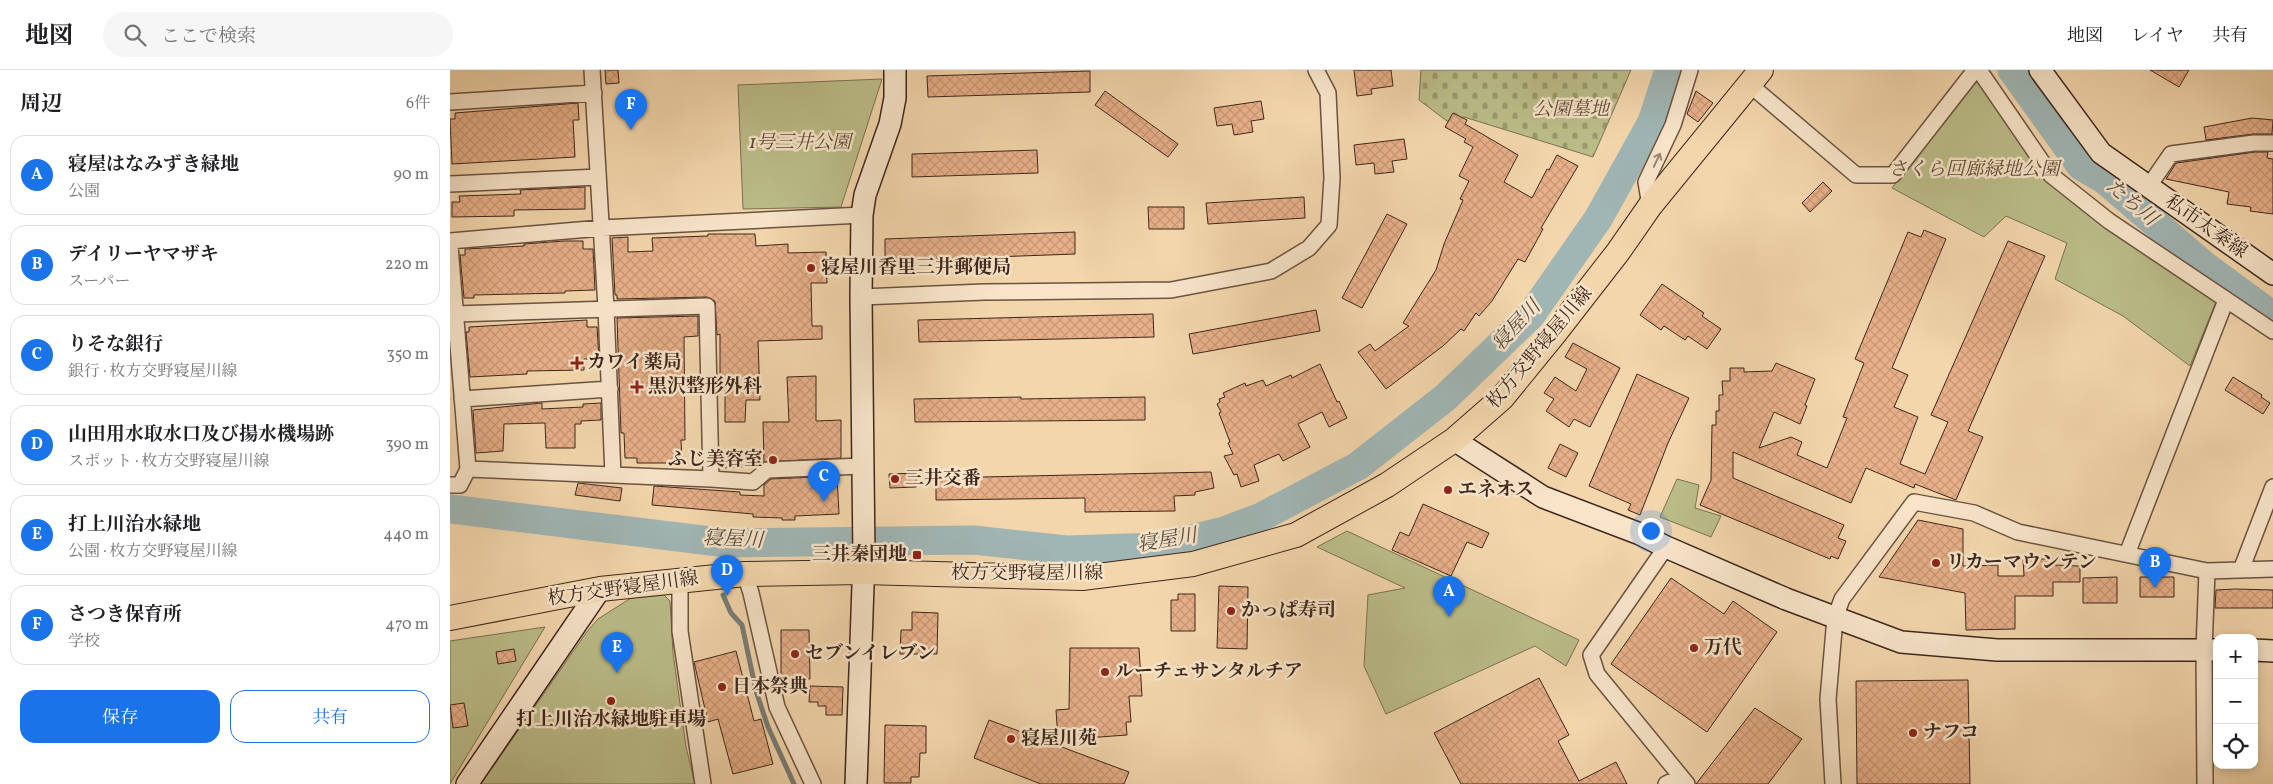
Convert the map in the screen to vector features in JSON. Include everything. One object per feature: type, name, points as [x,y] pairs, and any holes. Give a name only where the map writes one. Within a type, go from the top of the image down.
[{"type":"main road","name":"枚方交野寝屋川線","points":[[450,618],[600,589],[745,574],[863,565],[1082,578],[1192,564],[1296,535],[1387,485],[1454,440],[1502,398],[1561,326],[1618,252],[1650,206],[1755,77]]},
{"type":"street","points":[[592,70],[602,228],[613,475]]},
{"type":"street","points":[[856,784],[863,565],[860,297],[862,215],[865,196],[890,124],[895,98],[895,70]]},
{"type":"street","points":[[860,297],[984,292],[1171,290],[1271,271],[1309,248],[1329,225],[1332,178],[1328,93],[1316,70]]},
{"type":"street","points":[[1650,206],[1646,182],[1672,125],[1690,70]]},
{"type":"street","points":[[1755,77],[1856,175],[1893,175],[1977,70],[2050,175],[2109,221],[2273,331]]},
{"type":"street","name":"私市太秦線","points":[[2040,70],[2101,153],[2273,274]]},
{"type":"street","points":[[450,102],[594,93]]},
{"type":"street","points":[[2149,186],[2171,154],[2273,142]]},
{"type":"street","points":[[450,184],[598,178]]},
{"type":"street","points":[[450,241],[602,228],[862,215]]},
{"type":"street","points":[[450,246],[468,469],[460,485],[450,485]]},
{"type":"street","points":[[2127,554],[2226,300]]},
{"type":"street","points":[[455,314],[707,306],[711,479]]},
{"type":"street","points":[[462,399],[610,389]]},
{"type":"street","points":[[1454,440],[1543,497],[1640,534],[1666,547],[1835,618],[1901,642],[1997,650],[2210,650]]},
{"type":"street","points":[[468,469],[753,482],[767,470],[862,466]]},
{"type":"street","points":[[2241,570],[2273,487]]},
{"type":"street","points":[[1833,784],[1828,700],[1835,618],[1842,599],[1914,502],[1974,513],[2018,532],[2206,572],[2273,569]]},
{"type":"street","points":[[1666,547],[1591,655],[1597,674],[1683,780],[1666,784]]},
{"type":"street","points":[[2205,784],[2210,650],[2206,572]]},
{"type":"street","points":[[745,574],[752,593],[777,707],[813,784]]},
{"type":"street","points":[[680,581],[680,631],[702,784]]},
{"type":"street","points":[[467,784],[600,589]]},
{"type":"street","points":[[2258,650],[2273,651]]},
{"type":"green space","name":"公園墓地","points":[[1421,70],[1631,70],[1593,157],[1464,117],[1447,121],[1419,100]]},
{"type":"green space","name":"さくら回廊緑地公園","points":[[1977,78],[2046,177],[2216,302],[2190,366],[2123,316],[2055,279],[2067,243],[2006,216],[1984,237],[1892,188]]},
{"type":"green space","name":"1号三井公園","points":[[882,79],[841,207],[743,209],[738,85]]},
{"type":"green space","points":[[1677,479],[1699,485],[1695,508],[1721,516],[1711,537],[1660,517]]},
{"type":"green space","points":[[1347,531],[1579,640],[1566,666],[1535,646],[1386,714],[1364,666],[1368,595],[1405,588],[1317,547]]},
{"type":"green space","points":[[664,595],[670,601],[673,653],[686,747],[695,784],[481,784],[586,633],[598,619],[631,598]]},
{"type":"green space","points":[[545,627],[450,784],[450,641]]},
{"type":"building","points":[[605,70],[618,70],[619,83],[606,84]]},
{"type":"building","points":[[1354,70],[1391,70],[1393,86],[1371,89],[1372,94],[1357,96]]},
{"type":"building","points":[[2150,70],[2189,70],[2179,87]]},
{"type":"building","points":[[1090,71],[1090,92],[928,97],[927,76]]},
{"type":"building","points":[[1105,91],[1178,144],[1168,157],[1095,105]]},
{"type":"building","points":[[1696,91],[1713,103],[1698,122],[1687,114]]},
{"type":"building","points":[[1261,101],[1264,119],[1251,121],[1253,132],[1234,135],[1232,124],[1217,126],[1214,108]]},
{"type":"building","points":[[578,103],[579,120],[573,120],[575,157],[452,164],[450,119],[455,119],[455,113]]},
{"type":"building","points":[[1453,113],[1467,120],[1465,124],[1518,155],[1504,182],[1532,198],[1547,169],[1549,170],[1557,155],[1578,166],[1541,228],[1543,229],[1525,262],[1518,259],[1492,301],[1479,316],[1476,313],[1464,331],[1461,329],[1443,346],[1386,389],[1358,352],[1370,344],[1375,351],[1409,326],[1403,323],[1436,270],[1444,244],[1463,200],[1460,199],[1469,181],[1459,176],[1473,147],[1464,142],[1466,139],[1445,127]]},
{"type":"building","points":[[2252,118],[2273,120],[2272,134],[2253,134],[2206,140],[2204,127]]},
{"type":"building","points":[[1404,139],[1407,159],[1392,161],[1394,172],[1375,174],[1374,163],[1356,165],[1354,145]]},
{"type":"building","points":[[1037,150],[1038,173],[912,177],[912,154]]},
{"type":"building","points":[[2255,152],[2268,152],[2267,158],[2273,159],[2273,214],[2250,211],[2251,207],[2227,204],[2229,192],[2166,179],[2176,163]]},
{"type":"building","points":[[1823,182],[1832,191],[1810,212],[1802,203]]},
{"type":"building","points":[[585,187],[585,209],[514,210],[514,216],[452,217],[452,202],[460,202],[459,196],[521,194],[520,190]]},
{"type":"building","points":[[1304,197],[1305,218],[1208,224],[1206,203]]},
{"type":"building","points":[[1148,207],[1184,207],[1184,229],[1149,229]]},
{"type":"building","points":[[1387,214],[1407,224],[1362,308],[1342,298]]},
{"type":"building","points":[[1924,230],[1946,239],[1892,368],[1908,375],[1894,407],[1918,417],[1900,464],[1925,474],[1948,422],[1931,415],[2008,241],[2045,256],[1968,431],[1983,437],[1956,500],[1915,484],[1914,488],[1866,468],[1851,503],[1733,452],[1733,478],[1844,525],[1838,538],[1846,541],[1838,559],[1831,556],[1830,559],[1700,505],[1711,480],[1712,425],[1716,425],[1716,411],[1719,411],[1719,395],[1723,395],[1722,381],[1730,381],[1730,368],[1744,368],[1744,372],[1772,371],[1776,363],[1815,379],[1800,424],[1774,412],[1759,448],[1791,437],[1802,442],[1797,455],[1827,468],[1847,418],[1843,417],[1864,363],[1855,359],[1908,232],[1921,237]]},
{"type":"building","points":[[1075,232],[1075,254],[885,261],[885,239]]},
{"type":"building","points":[[708,234],[755,234],[756,246],[788,244],[788,253],[826,252],[827,283],[811,283],[812,326],[822,326],[822,339],[758,341],[760,400],[746,400],[745,422],[725,422],[725,391],[723,391],[722,377],[720,377],[720,334],[717,335],[715,301],[707,297],[617,299],[617,295],[615,295],[612,238],[628,237],[628,252],[653,251],[652,238],[708,236]]},
{"type":"building","points":[[583,241],[583,249],[593,249],[595,290],[565,291],[565,293],[474,295],[474,298],[464,298],[460,255],[465,255],[465,249],[524,246],[524,244]]},
{"type":"building","points":[[1662,284],[1704,313],[1702,316],[1721,329],[1707,349],[1688,336],[1685,340],[1664,326],[1661,330],[1640,315]]},
{"type":"building","points":[[1316,310],[1320,331],[1193,354],[1189,334]]},
{"type":"building","points":[[1153,314],[1154,337],[919,342],[918,320]]},
{"type":"building","points":[[698,316],[698,336],[684,337],[685,440],[681,440],[682,463],[637,463],[637,458],[625,458],[624,433],[621,433],[617,318]]},
{"type":"building","points":[[587,320],[587,327],[597,327],[599,359],[584,359],[584,370],[527,371],[527,374],[470,377],[466,332],[469,332],[469,327]]},
{"type":"building","points":[[1573,343],[1620,368],[1590,427],[1574,419],[1569,427],[1546,411],[1554,399],[1544,393],[1555,377],[1576,391],[1587,369],[1565,357]]},
{"type":"building","points":[[1320,364],[1337,402],[1339,401],[1347,418],[1329,427],[1322,412],[1298,424],[1310,447],[1283,461],[1279,454],[1254,465],[1259,481],[1241,487],[1237,474],[1234,475],[1224,456],[1233,454],[1219,413],[1221,412],[1217,404],[1220,402],[1219,399],[1225,397],[1223,393],[1245,383],[1246,386],[1263,380],[1266,386],[1291,375],[1292,378]]},
{"type":"building","points":[[1637,374],[1689,398],[1668,443],[1640,515],[1628,510],[1631,504],[1589,486]]},
{"type":"building","points":[[816,376],[816,421],[841,420],[841,458],[764,462],[763,422],[789,422],[787,377]]},
{"type":"building","points":[[2233,377],[2262,395],[2261,397],[2270,403],[2263,414],[2225,390]]},
{"type":"building","points":[[1021,397],[1021,399],[1145,397],[1145,420],[915,422],[914,399]]},
{"type":"building","points":[[542,403],[542,409],[583,407],[583,404],[601,403],[601,420],[581,421],[581,424],[575,424],[575,448],[546,448],[545,423],[504,424],[503,451],[476,453],[473,410]]},
{"type":"building","points":[[1560,444],[1578,453],[1566,477],[1548,468]]},
{"type":"building","points":[[742,453],[742,467],[720,468],[720,454]]},
{"type":"building","points":[[1211,472],[1214,488],[1195,492],[1195,495],[1174,496],[1175,511],[1085,512],[1085,498],[936,500],[936,478]]},
{"type":"building","points":[[916,473],[916,487],[890,488],[889,474]]},
{"type":"building","points":[[837,476],[839,514],[795,516],[795,520],[782,520],[782,518],[753,517],[753,514],[652,505],[654,486],[740,492],[740,495],[764,496],[764,485],[771,479]]},
{"type":"building","points":[[578,483],[622,488],[620,501],[575,495]]},
{"type":"building","points":[[1423,504],[1489,533],[1482,548],[1467,542],[1451,576],[1392,550],[1400,532],[1409,536]]},
{"type":"building","points":[[1918,520],[1963,529],[1963,566],[1998,565],[1998,576],[2024,576],[2023,559],[2053,559],[2053,565],[2080,566],[2080,582],[2053,582],[2053,596],[2015,596],[2015,629],[1966,630],[1965,593],[1879,577]]},
{"type":"building","points":[[2117,577],[2117,603],[2083,603],[2083,578]]},
{"type":"building","points":[[2140,577],[2174,577],[2174,597],[2140,597]]},
{"type":"building","name":"万代","points":[[1671,578],[1724,614],[1733,601],[1777,632],[1707,732],[1611,664]]},
{"type":"building","points":[[1219,586],[1248,587],[1247,649],[1217,648]]},
{"type":"building","points":[[2216,590],[2273,590],[2273,608],[2215,608]]},
{"type":"building","points":[[1178,594],[1195,594],[1195,631],[1171,631],[1171,600],[1178,600]]},
{"type":"building","points":[[912,612],[938,613],[937,654],[900,654],[901,630],[912,630]]},
{"type":"building","name":"セブンイレブン","points":[[781,630],[809,630],[810,679],[781,679]]},
{"type":"building","points":[[1070,648],[1139,648],[1142,696],[1129,696],[1131,722],[1126,722],[1127,735],[1058,740],[1056,710],[1069,709]]},
{"type":"building","points":[[514,649],[516,661],[498,664],[496,652]]},
{"type":"building","points":[[736,651],[754,721],[761,719],[773,764],[733,774],[718,719],[708,722],[694,662]]},
{"type":"building","points":[[1539,678],[1569,735],[1558,741],[1579,781],[1616,762],[1627,784],[1461,784],[1434,733]]},
{"type":"building","name":"ナフコ","points":[[1968,680],[1970,784],[1857,784],[1856,681]]},
{"type":"building","points":[[810,686],[843,687],[842,715],[826,715],[826,706],[818,706],[818,702],[809,702]]},
{"type":"building","points":[[464,703],[468,726],[453,728],[450,705]]},
{"type":"building","points":[[1755,708],[1802,739],[1768,784],[1696,784]]},
{"type":"building","name":"寝屋川苑","points":[[989,720],[1129,772],[1124,784],[1041,784],[974,758]]},
{"type":"building","points":[[885,725],[926,726],[926,753],[920,753],[919,777],[911,777],[911,783],[884,783]]},
{"type":"waterway","name":"寝屋川","points":[[450,509],[727,543],[973,540],[1067,550],[1157,547],[1224,531],[1261,517],[1358,466],[1446,397],[1531,315],[1598,219],[1652,122],[1669,70]]},
{"type":"waterway","name":"たち川","points":[[2012,70],[2081,166],[2105,180],[2205,266],[2273,316]]},
{"type":"waterway","points":[[723,595],[731,613],[742,625],[756,691],[768,727],[794,784]]},
{"type":"place","name":"さつき保育所","points":[[631,130]]},
{"type":"place","name":"寝屋川香里三井郵便局","points":[[811,268]]},
{"type":"place","name":"カワイ薬局","points":[[577,363]]},
{"type":"place","name":"黒沢整形外科","points":[[637,387]]},
{"type":"place","name":"ふじ美容室","points":[[773,460]]},
{"type":"place","name":"三井交番","points":[[895,479]]},
{"type":"place","name":"エネオス","points":[[1448,490]]},
{"type":"place","name":"りそな銀行","points":[[824,502]]},
{"type":"place","name":"三井秦団地","points":[[917,555]]},
{"type":"place","name":"リカーマウンテン","points":[[1936,563]]},
{"type":"place","name":"デイリーヤマザキ","points":[[2155,588]]},
{"type":"place","name":"山田用水取水口及び揚水機場跡","points":[[727,596]]},
{"type":"place","name":"かっぱ寿司","points":[[1231,611]]},
{"type":"place","name":"寝屋はなみずき緑地","points":[[1449,617]]},
{"type":"place","name":"万代","points":[[1694,648]]},
{"type":"place","name":"セブンイレブン","points":[[795,654]]},
{"type":"place","name":"ルーチェサンタルチア","points":[[1105,672]]},
{"type":"place","name":"打上川治水緑地","points":[[617,673]]},
{"type":"place","name":"日本祭典","points":[[722,687]]},
{"type":"place","name":"打上川治水緑地駐車場","points":[[611,701]]},
{"type":"place","name":"ナフコ","points":[[1913,733]]},
{"type":"place","name":"寝屋川苑","points":[[1011,739]]}]
